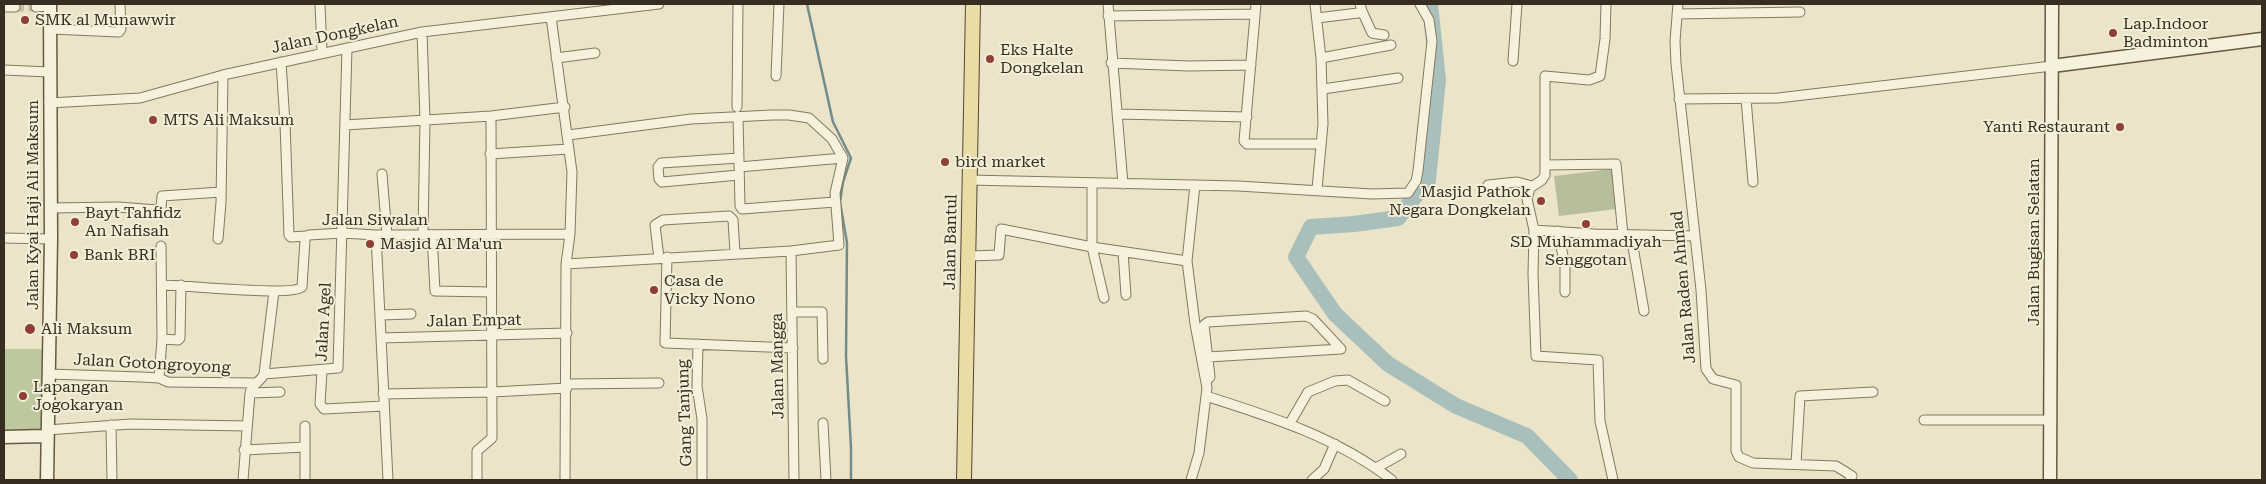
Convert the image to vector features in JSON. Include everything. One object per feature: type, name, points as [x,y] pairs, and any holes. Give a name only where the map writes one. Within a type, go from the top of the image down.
[{"type":"main road","name":"Jalan Bantul","points":[[964,480],[972,4]]},
{"type":"street","points":[[50,29],[118,32],[121,29],[120,4]]},
{"type":"street","points":[[320,4],[322,52]]},
{"type":"street","name":"Jalan Dongkelan","points":[[49,102],[140,98],[223,75],[322,52],[422,32],[658,4]]},
{"type":"street","points":[[738,4],[740,206],[745,210],[835,202]]},
{"type":"street","points":[[776,76],[779,4]]},
{"type":"street","points":[[1108,4],[1111,63],[1118,114],[1122,184]]},
{"type":"street","points":[[1256,4],[1247,118],[1243,139],[1246,144],[1321,144]]},
{"type":"street","points":[[1315,4],[1321,58],[1322,89],[1321,144],[1317,189]]},
{"type":"street","points":[[969,180],[1195,184],[1404,194],[1412,189],[1418,171],[1432,41],[1429,20],[1420,4]]},
{"type":"street","points":[[1514,61],[1517,4]]},
{"type":"street","points":[[1606,4],[1600,76],[1589,80],[1545,76],[1544,179],[1532,186],[1528,191],[1527,199],[1534,230],[1533,274],[1536,356],[1598,360],[1600,421],[1613,480]]},
{"type":"street","name":"Jalan Raden Ahmad","points":[[1678,4],[1675,41],[1695,236],[1706,369],[1713,379],[1736,386],[1737,454],[1740,458],[1753,463],[1838,466],[1852,476],[1850,480]]},
{"type":"street","name":"Jalan Bugisan Selatan","points":[[2050,480],[2052,4]]},
{"type":"street","points":[[36,7],[50,5]]},
{"type":"street","name":"Jalan Kyai Haji Ali Maksum","points":[[47,480],[46,433],[51,239],[50,5]]},
{"type":"street","points":[[4,7],[15,7]]},
{"type":"street","points":[[1317,18],[1358,13],[1361,7]]},
{"type":"street","points":[[1361,7],[1372,33],[1384,35]]},
{"type":"street","points":[[1677,14],[1800,12]]},
{"type":"street","points":[[1108,16],[1255,14]]},
{"type":"street","points":[[551,16],[572,172],[570,234],[566,264],[567,386],[565,480]]},
{"type":"street","points":[[422,32],[427,235],[435,291],[491,292]]},
{"type":"street","points":[[1680,99],[1778,98],[2262,39]]},
{"type":"street","points":[[1321,58],[1391,45]]},
{"type":"street","points":[[342,233],[347,48]]},
{"type":"street","points":[[556,58],[595,53]]},
{"type":"street","points":[[280,62],[286,123],[289,235],[291,237],[306,236]]},
{"type":"street","points":[[1111,63],[1188,66],[1251,65]]},
{"type":"street","points":[[4,70],[49,72]]},
{"type":"street","points":[[218,239],[221,192],[223,75]]},
{"type":"street","points":[[1322,89],[1398,78]]},
{"type":"street","points":[[1746,99],[1753,182]]},
{"type":"street","points":[[346,125],[490,116],[564,107]]},
{"type":"street","points":[[566,264],[791,251],[840,244],[835,202],[836,187],[843,158],[832,140],[809,118],[789,115],[738,111],[568,135]]},
{"type":"street","points":[[1118,114],[1247,118]]},
{"type":"street","points":[[477,480],[477,451],[492,438],[490,116]]},
{"type":"street","points":[[490,154],[569,149]]},
{"type":"street","points":[[739,167],[661,163],[658,167],[659,179],[662,182],[739,167],[843,158]]},
{"type":"street","points":[[1545,165],[1616,164],[1627,235],[1644,311]]},
{"type":"street","points":[[382,174],[387,235]]},
{"type":"street","points":[[1488,185],[1517,182],[1532,186]]},
{"type":"street","points":[[1092,183],[1092,247],[1104,298]]},
{"type":"street","points":[[1191,480],[1199,453],[1206,396],[1206,381],[1195,324],[1187,261],[1195,184]]},
{"type":"street","points":[[50,208],[118,207],[157,210],[160,208],[162,196],[221,192]]},
{"type":"street","points":[[735,253],[733,220],[729,216],[663,220],[655,226],[663,258],[664,341],[666,344],[793,348]]},
{"type":"street","points":[[969,256],[998,255],[1001,229],[1092,247],[1187,261]]},
{"type":"street","points":[[1534,230],[1627,235],[1695,236]]},
{"type":"street","points":[[1558,231],[1565,266],[1565,292]]},
{"type":"street","name":"Jalan Siwalan","points":[[274,291],[298,290],[302,287],[306,236],[342,233],[376,235],[570,234]]},
{"type":"street","name":"Jalan Agel","points":[[264,374],[335,370],[339,365],[342,233]]},
{"type":"street","points":[[376,235],[388,480]]},
{"type":"street","points":[[4,238],[51,239]]},
{"type":"street","points":[[159,378],[162,339],[161,246]]},
{"type":"street","name":"Jalan Mangga","points":[[791,251],[794,480]]},
{"type":"street","points":[[1124,252],[1126,295]]},
{"type":"street","points":[[162,285],[274,291],[264,374],[262,379],[255,383],[250,393],[243,480]]},
{"type":"street","points":[[162,339],[178,340],[180,338],[181,285]]},
{"type":"street","points":[[792,312],[822,312],[823,359]]},
{"type":"street","points":[[380,315],[411,314]]},
{"type":"street","points":[[1206,381],[1210,377],[1204,324],[1229,320],[1308,317],[1341,349],[1339,351],[1208,357]]},
{"type":"street","name":"Jalan Empat","points":[[381,338],[567,333]]},
{"type":"street","name":"Gang Tanjung","points":[[698,344],[697,386],[702,419],[702,480]]},
{"type":"street","points":[[322,371],[320,404],[324,409],[384,406]]},
{"type":"street","name":"Jalan Gotongroyong","points":[[48,374],[159,378],[168,382],[255,383]]},
{"type":"street","points":[[1290,424],[1308,392],[1335,381],[1348,380],[1385,401]]},
{"type":"street","points":[[383,394],[493,392],[567,386],[659,383]]},
{"type":"street","points":[[250,393],[280,392]]},
{"type":"street","points":[[1796,464],[1800,396],[1873,392]]},
{"type":"street","points":[[1206,396],[1290,424],[1335,444],[1376,468],[1392,480]]},
{"type":"street","points":[[1924,420],[2050,420]]},
{"type":"street","points":[[823,423],[826,480]]},
{"type":"street","points":[[111,425],[112,480]]},
{"type":"street","points":[[4,437],[111,425],[247,426]]},
{"type":"street","points":[[304,480],[305,426]]},
{"type":"street","points":[[1312,480],[1324,469],[1335,444]]},
{"type":"street","points":[[244,450],[305,447]]},
{"type":"street","points":[[1376,468],[1401,454]]},
{"type":"green space","points":[[1612,169],[1617,209],[1559,216],[1554,176]]},
{"type":"green space","name":"Lapangan Jogokaryan","points":[[4,349],[43,349],[43,434],[4,434]]},
{"type":"waterway","points":[[807,4],[833,122],[851,158],[843,182],[840,202],[847,243],[846,356],[851,480]]},
{"type":"waterway","points":[[1430,4],[1438,80],[1428,180],[1398,218],[1311,227],[1296,257],[1335,314],[1388,364],[1456,406],[1527,436],[1570,480]]},
{"type":"tunnel","points":[[15,7],[36,7]]},
{"type":"place","name":"SMK al Munawwir","points":[[25,20]]},
{"type":"place","name":"Lap.Indoor Badminton","points":[[2113,33]]},
{"type":"place","name":"Eks Halte Dongkelan","points":[[990,59]]},
{"type":"place","name":"MTS Ali Maksum","points":[[153,120]]},
{"type":"place","name":"Yanti Restaurant","points":[[2120,127]]},
{"type":"place","name":"bird market","points":[[945,162]]},
{"type":"place","name":"Masjid Pathok Negara Dongkelan","points":[[1541,201]]},
{"type":"place","name":"Bayt Tahfidz An Nafisah","points":[[75,222]]},
{"type":"place","name":"SD Muhammadiyah Senggotan","points":[[1586,224]]},
{"type":"place","name":"Masjid Al Ma'un","points":[[370,244]]},
{"type":"place","name":"Bank BRI","points":[[74,255]]},
{"type":"place","name":"Casa de Vicky Nono","points":[[654,290]]},
{"type":"place","name":"Ali Maksum","points":[[30,329]]},
{"type":"place","name":"Lapangan Jogokaryan","points":[[23,396]]}]
